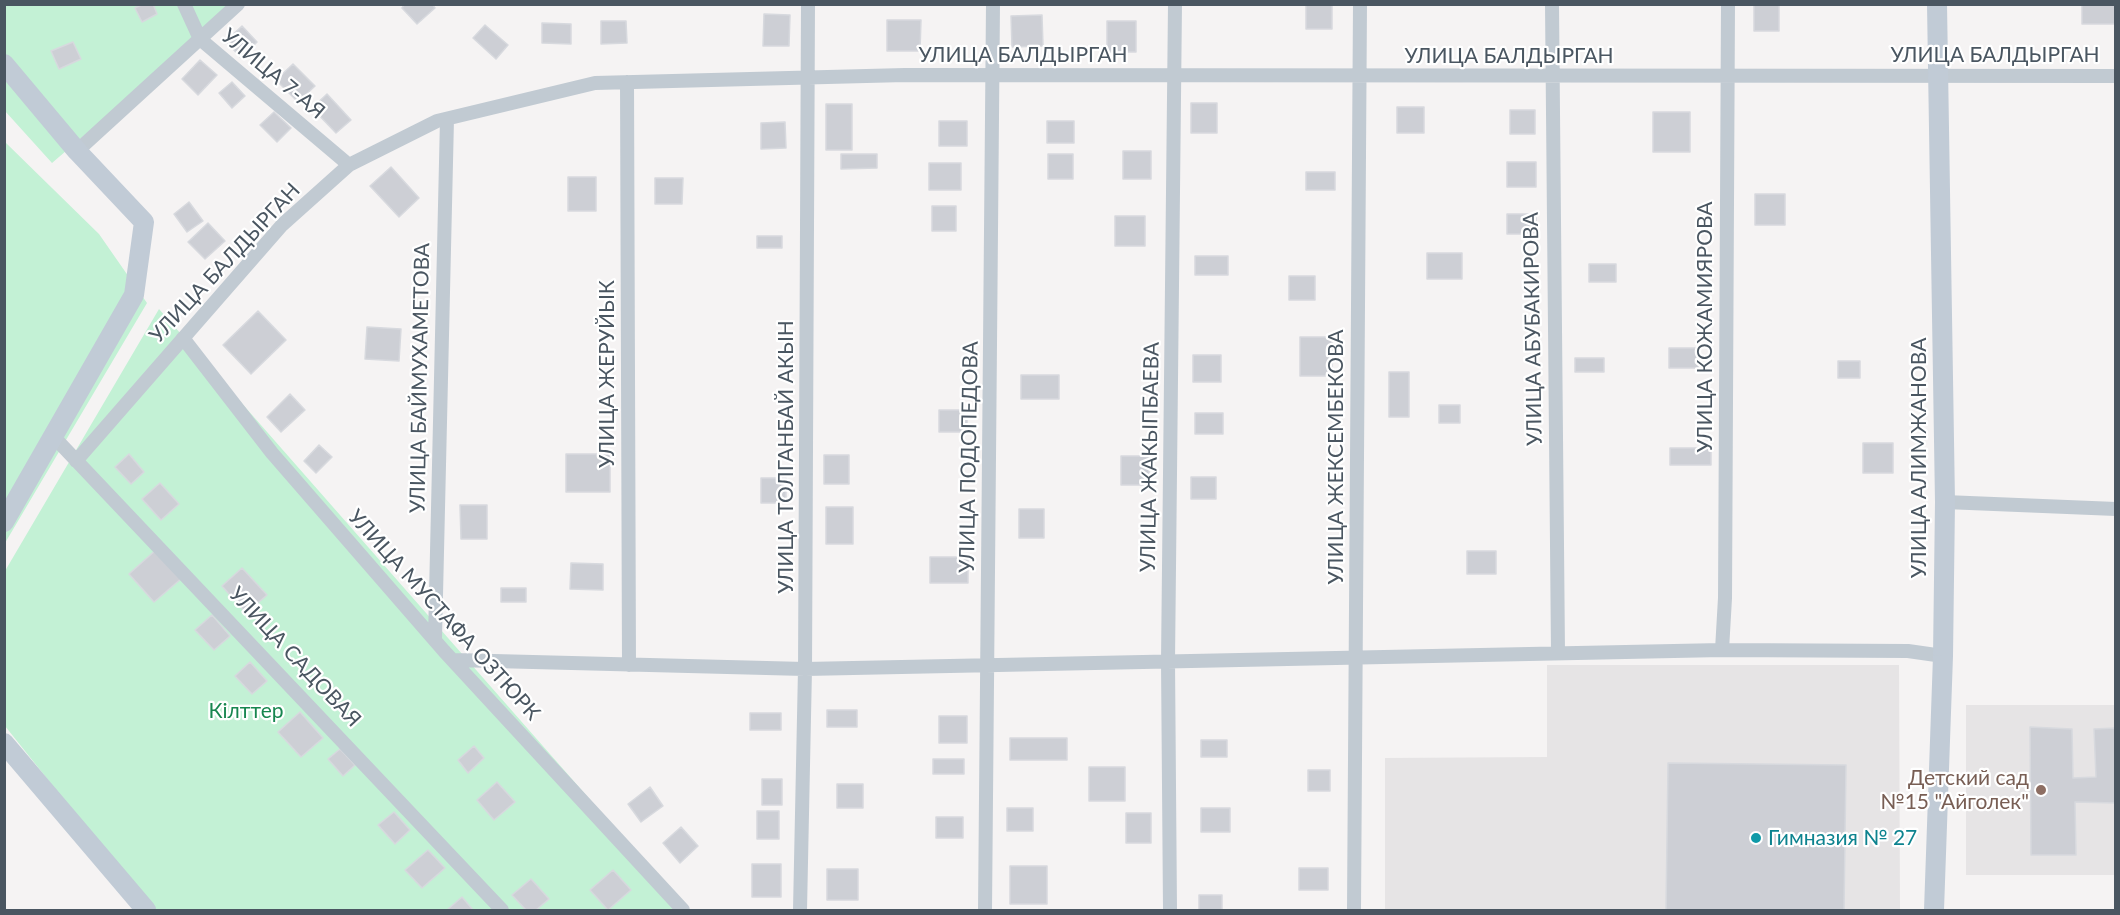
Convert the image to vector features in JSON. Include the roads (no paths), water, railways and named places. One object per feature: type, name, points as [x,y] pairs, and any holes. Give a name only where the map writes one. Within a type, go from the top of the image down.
[{"type":"street","name":"УЛИЦА 7-АЯ","points":[[184,4],[200,39],[349,165]]},
{"type":"street","points":[[77,151],[238,4]]},
{"type":"street","name":"УЛИЦА ТОЛГАНБАЙ АКЫН","points":[[800,910],[805,669],[808,4]]},
{"type":"street","name":"УЛИЦА ПОДОПЕДОВА","points":[[985,910],[993,4]]},
{"type":"street","name":"УЛИЦА ЖАКЫПБАЕВА","points":[[1170,910],[1168,661],[1175,4]]},
{"type":"street","name":"УЛИЦА ЖЕКСЕМБЕКОВА","points":[[1354,910],[1360,4]]},
{"type":"street","name":"УЛИЦА АБУБАКИРОВА","points":[[1552,4],[1558,652]]},
{"type":"street","name":"УЛИЦА КОЖАМИЯРОВА","points":[[1722,650],[1725,586],[1728,4]]},
{"type":"street","name":"УЛИЦА АЛИМЖАНОВА","points":[[1934,910],[1943,656],[1945,502],[1938,4]]},
{"type":"street","points":[[4,64],[77,151],[144,222],[134,295],[4,522]]},
{"type":"street","name":"УЛИЦА БАЛДЫРГАН","points":[[76,461],[282,225],[349,165],[437,121],[596,83],[993,76],[2115,76]]},
{"type":"street","name":"УЛИЦА ЖЕРУЙЫК","points":[[627,82],[629,665]]},
{"type":"street","name":"УЛИЦА БАЙМУХАМЕТОВА","points":[[435,638],[447,118]]},
{"type":"street","name":"УЛИЦА МУСТАФА ОЗТЮРК","points":[[183,338],[272,453],[444,651],[455,660],[683,910]]},
{"type":"street","name":"УЛИЦА САДОВАЯ","points":[[53,436],[501,910]]},
{"type":"street","points":[[1945,502],[2115,509]]},
{"type":"street","points":[[455,660],[805,669],[1722,650],[1908,651],[1943,656]]},
{"type":"street","points":[[4,743],[146,910]]},
{"type":"place","name":"Детский сад №15 \"Айголек\"","points":[[2041,790]]},
{"type":"place","name":"Гимназия № 27","points":[[1756,838]]},
{"type":"park label","name":"Кілттер","points":[[246,711]]}]
